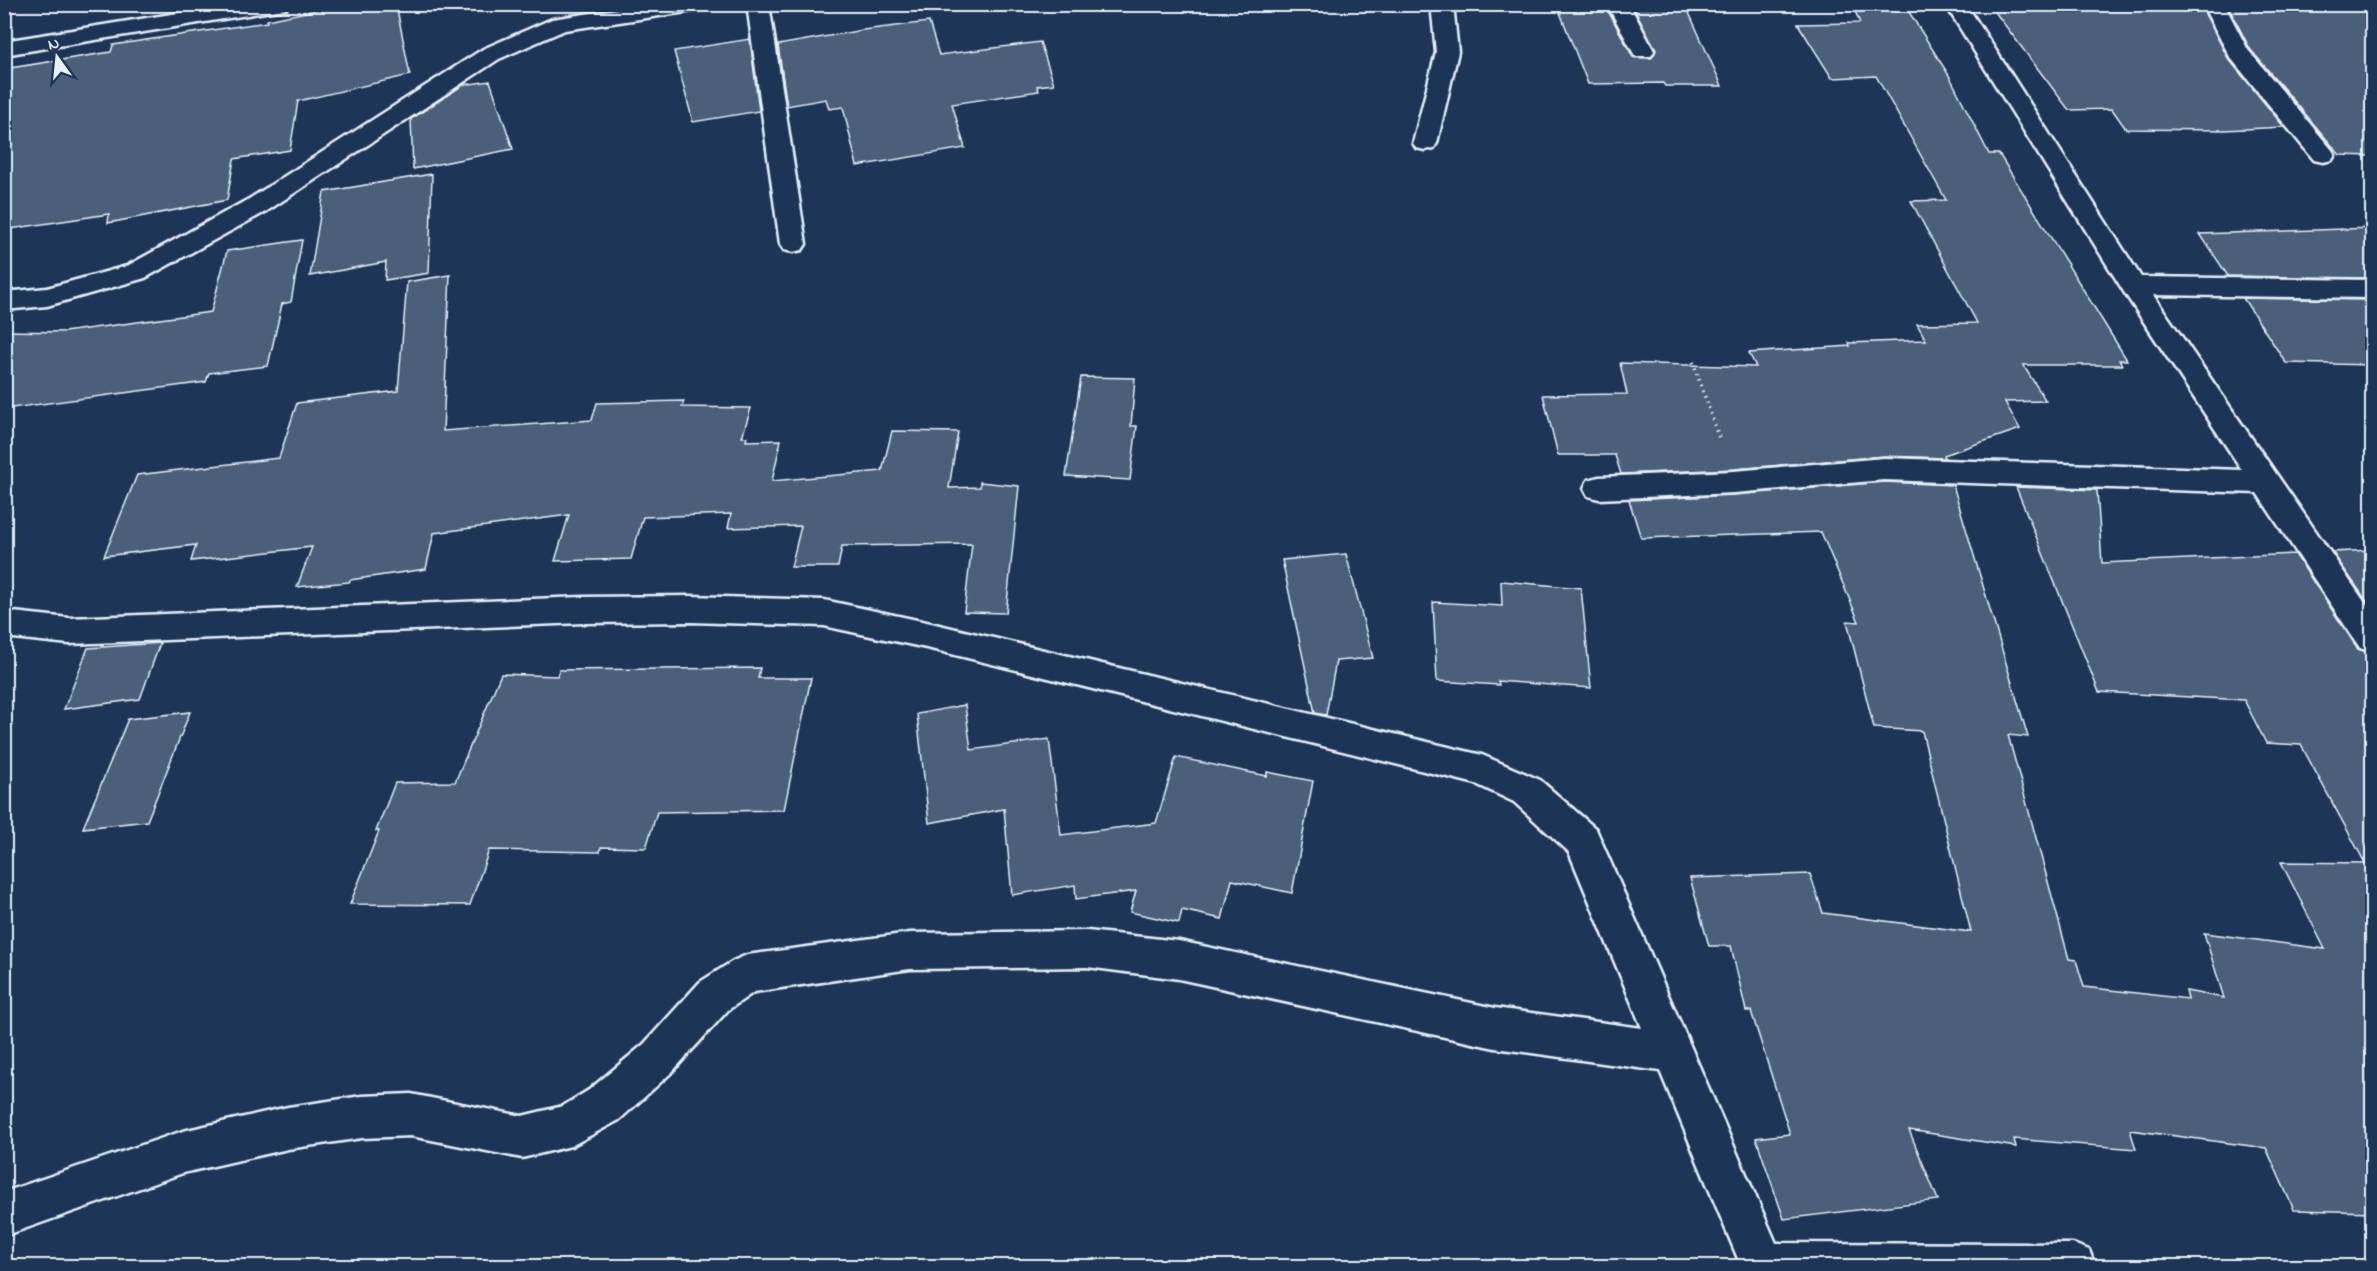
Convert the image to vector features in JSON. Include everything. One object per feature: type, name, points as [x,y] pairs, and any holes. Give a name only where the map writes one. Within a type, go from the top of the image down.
[{"type":"street","points":[[4,48],[278,4]]},
{"type":"street","points":[[4,301],[47,297],[136,272],[258,206],[557,14],[700,4]]},
{"type":"street","points":[[758,4],[793,244]]},
{"type":"street","points":[[1425,143],[1447,52],[1442,4]]},
{"type":"street","points":[[1618,4],[1643,51]]},
{"type":"street","points":[[1956,4],[2133,286],[2373,639]]},
{"type":"street","points":[[2213,4],[2238,52],[2323,155]]},
{"type":"street","points":[[2133,286],[2373,289]]},
{"type":"street","points":[[1599,488],[1734,482],[1884,469],[2266,482]]},
{"type":"street","points":[[4,624],[69,631],[583,610],[691,609],[824,613],[942,639],[1482,770],[1527,791],[1584,841],[1763,1266],[2073,1266]]},
{"type":"street","points":[[4,1215],[183,1152],[288,1128],[341,1120],[411,1115],[522,1137],[571,1125],[604,1105],[658,1058],[714,996],[747,974],[910,951],[1086,949],[1179,960],[1495,1028],[1671,1052]]},
{"type":"path","points":[[1693,362],[1734,482]]},
{"type":"building","points":[[345,4],[396,4],[410,75],[298,101],[290,150],[234,159],[227,200],[108,223],[109,214],[4,230],[4,69],[111,52],[113,45],[267,22],[267,20]]},
{"type":"building","points":[[1632,4],[1685,4],[1722,86],[1665,86],[1663,83],[1588,84],[1559,10],[1607,9],[1633,57],[1651,58],[1656,50]]},
{"type":"building","points":[[1852,4],[1904,4],[1950,77],[1989,154],[1999,154],[2127,360],[2119,360],[2122,365],[2023,365],[2046,401],[2005,402],[2020,429],[1944,455],[1945,458],[1884,456],[1734,469],[1621,474],[1615,455],[1558,455],[1543,395],[1627,394],[1620,363],[1756,367],[1749,353],[1850,346],[1849,343],[1926,340],[1917,324],[1977,323],[1911,201],[1946,200],[1876,76],[1832,78],[1798,24],[1860,23]]},
{"type":"building","points":[[1989,4],[2200,4],[2228,58],[2284,127],[2224,130],[2126,129],[2112,109],[2069,110]]},
{"type":"building","points":[[2227,4],[2373,5],[2373,156],[2340,155],[2250,49]]},
{"type":"building","points":[[929,22],[939,55],[1040,42],[1054,84],[1037,86],[1039,91],[952,104],[965,148],[857,166],[843,107],[829,109],[826,99],[787,106],[778,45],[863,30]]},
{"type":"building","points":[[750,39],[759,111],[693,122],[674,51]]},
{"type":"building","points":[[490,81],[513,149],[413,169],[411,119],[463,85]]},
{"type":"building","points":[[432,174],[429,273],[385,280],[386,262],[310,276],[324,192]]},
{"type":"building","points":[[2373,228],[2373,278],[2228,276],[2200,234]]},
{"type":"building","points":[[302,240],[291,302],[282,304],[268,366],[209,373],[206,382],[4,409],[4,331],[64,332],[211,312],[227,251]]},
{"type":"building","points":[[450,275],[443,431],[592,420],[597,403],[684,401],[682,407],[751,408],[742,437],[747,437],[746,441],[781,440],[772,481],[882,471],[892,431],[958,432],[949,488],[980,487],[980,482],[1019,486],[1006,613],[964,612],[972,544],[842,546],[838,567],[791,567],[801,526],[728,528],[731,514],[643,517],[631,559],[555,561],[569,515],[434,533],[426,569],[350,580],[349,582],[297,587],[312,547],[191,561],[196,545],[104,556],[137,475],[279,458],[297,403],[398,391],[407,282]]},
{"type":"building","points":[[2243,298],[2373,300],[2373,365],[2286,363]]},
{"type":"building","points":[[1081,377],[1135,378],[1131,426],[1137,426],[1130,480],[1066,476]]},
{"type":"building","points":[[1884,482],[1953,485],[2028,737],[2008,735],[2069,959],[2076,960],[2084,987],[2188,999],[2186,991],[2224,998],[2204,933],[2325,949],[2281,862],[2365,863],[2301,745],[2266,743],[2244,700],[2099,692],[2016,487],[2097,490],[2102,563],[2295,554],[2358,649],[2373,654],[2373,1212],[2294,1210],[2266,1148],[2130,1130],[2136,1149],[2014,1139],[2016,1147],[1909,1130],[1938,1200],[1784,1219],[1756,1138],[1790,1134],[1751,1011],[1746,1011],[1731,946],[1709,946],[1690,878],[1810,874],[1823,913],[1971,932],[1922,731],[1874,728],[1847,621],[1859,622],[1821,532],[1641,538],[1629,500],[1734,495]]},
{"type":"building","points":[[2373,550],[2373,610],[2332,552]]},
{"type":"building","points":[[1346,554],[1373,658],[1336,661],[1326,715],[1315,713],[1282,560]]},
{"type":"building","points":[[1501,581],[1581,588],[1591,688],[1498,681],[1499,685],[1437,681],[1433,602],[1502,606]]},
{"type":"building","points":[[160,643],[140,699],[64,709],[88,648]]},
{"type":"building","points":[[760,668],[758,678],[811,678],[784,810],[657,812],[646,848],[601,847],[600,852],[489,850],[470,905],[350,904],[395,783],[455,782],[501,674],[557,676],[559,670]]},
{"type":"building","points":[[965,705],[971,750],[1049,739],[1061,835],[1156,823],[1176,757],[1267,776],[1267,772],[1313,781],[1292,893],[1232,880],[1222,919],[1182,910],[1179,923],[1130,912],[1136,891],[1076,899],[1075,885],[1012,895],[1004,809],[929,823],[917,714]]},
{"type":"building","points":[[190,712],[147,821],[83,828],[128,719]]}]
